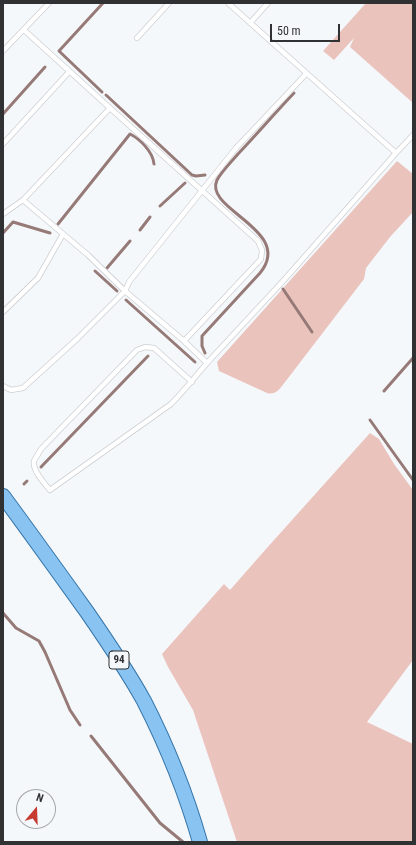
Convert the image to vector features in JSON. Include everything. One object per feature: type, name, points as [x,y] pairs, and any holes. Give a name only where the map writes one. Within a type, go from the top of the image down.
[{"type":"main road","name":"94","points":[[3,496],[110,645],[143,700],[171,758],[200,842]]},
{"type":"lane","points":[[3,51],[49,3]]},
{"type":"lane","points":[[137,38],[169,3]]},
{"type":"lane","points":[[228,3],[396,153]]},
{"type":"lane","points":[[250,23],[268,3]]},
{"type":"lane","points":[[24,30],[68,72],[258,241],[262,250],[261,258],[184,341]]},
{"type":"lane","points":[[3,144],[68,72]]},
{"type":"lane","points":[[3,386],[11,390],[23,388],[77,339],[125,291],[129,282],[236,148],[306,74]]},
{"type":"lane","points":[[3,214],[23,200],[110,108]]},
{"type":"lane","points":[[192,382],[154,348],[146,347],[138,350],[41,449],[34,460],[34,466],[38,474],[50,490],[171,404],[192,382],[207,363],[284,280],[413,135]]},
{"type":"lane","points":[[23,200],[63,234],[125,291],[184,341],[207,363]]},
{"type":"lane","points":[[3,312],[38,278],[63,234]]},
{"type":"shaded area","points":[[366,3],[413,3],[413,103],[350,47],[354,38],[334,60],[323,51]]},
{"type":"shaded area","points":[[397,161],[413,174],[413,212],[390,237],[366,268],[364,279],[280,388],[274,393],[267,393],[219,371],[217,362]]},
{"type":"shaded area","points":[[370,433],[379,439],[394,464],[413,490],[413,660],[367,722],[413,744],[413,842],[237,842],[193,710],[162,654],[224,584],[230,590]]},
{"type":"waterway","points":[[102,92],[59,51],[103,3]]},
{"type":"waterway","points":[[3,114],[45,67]]},
{"type":"waterway","points":[[205,353],[202,346],[202,336],[260,273],[268,258],[266,245],[258,233],[223,201],[216,191],[217,180],[230,163],[294,93]]},
{"type":"waterway","points":[[106,95],[192,175],[205,175]]},
{"type":"waterway","points":[[58,224],[130,134],[145,146],[149,151],[154,164]]},
{"type":"waterway","points":[[160,206],[185,183]]},
{"type":"waterway","points":[[140,230],[150,217]]},
{"type":"waterway","points":[[3,233],[13,222],[50,233]]},
{"type":"waterway","points":[[107,268],[130,241]]},
{"type":"waterway","points":[[95,271],[117,291]]},
{"type":"waterway","points":[[283,289],[312,332]]},
{"type":"waterway","points":[[126,300],[195,362]]},
{"type":"waterway","points":[[41,467],[148,356]]},
{"type":"waterway","points":[[384,391],[413,358]]},
{"type":"waterway","points":[[370,420],[413,480]]},
{"type":"waterway","points":[[24,484],[27,481]]},
{"type":"waterway","points":[[3,613],[16,628],[39,641],[70,710],[80,725]]},
{"type":"waterway","points":[[91,736],[160,823],[183,842]]}]
